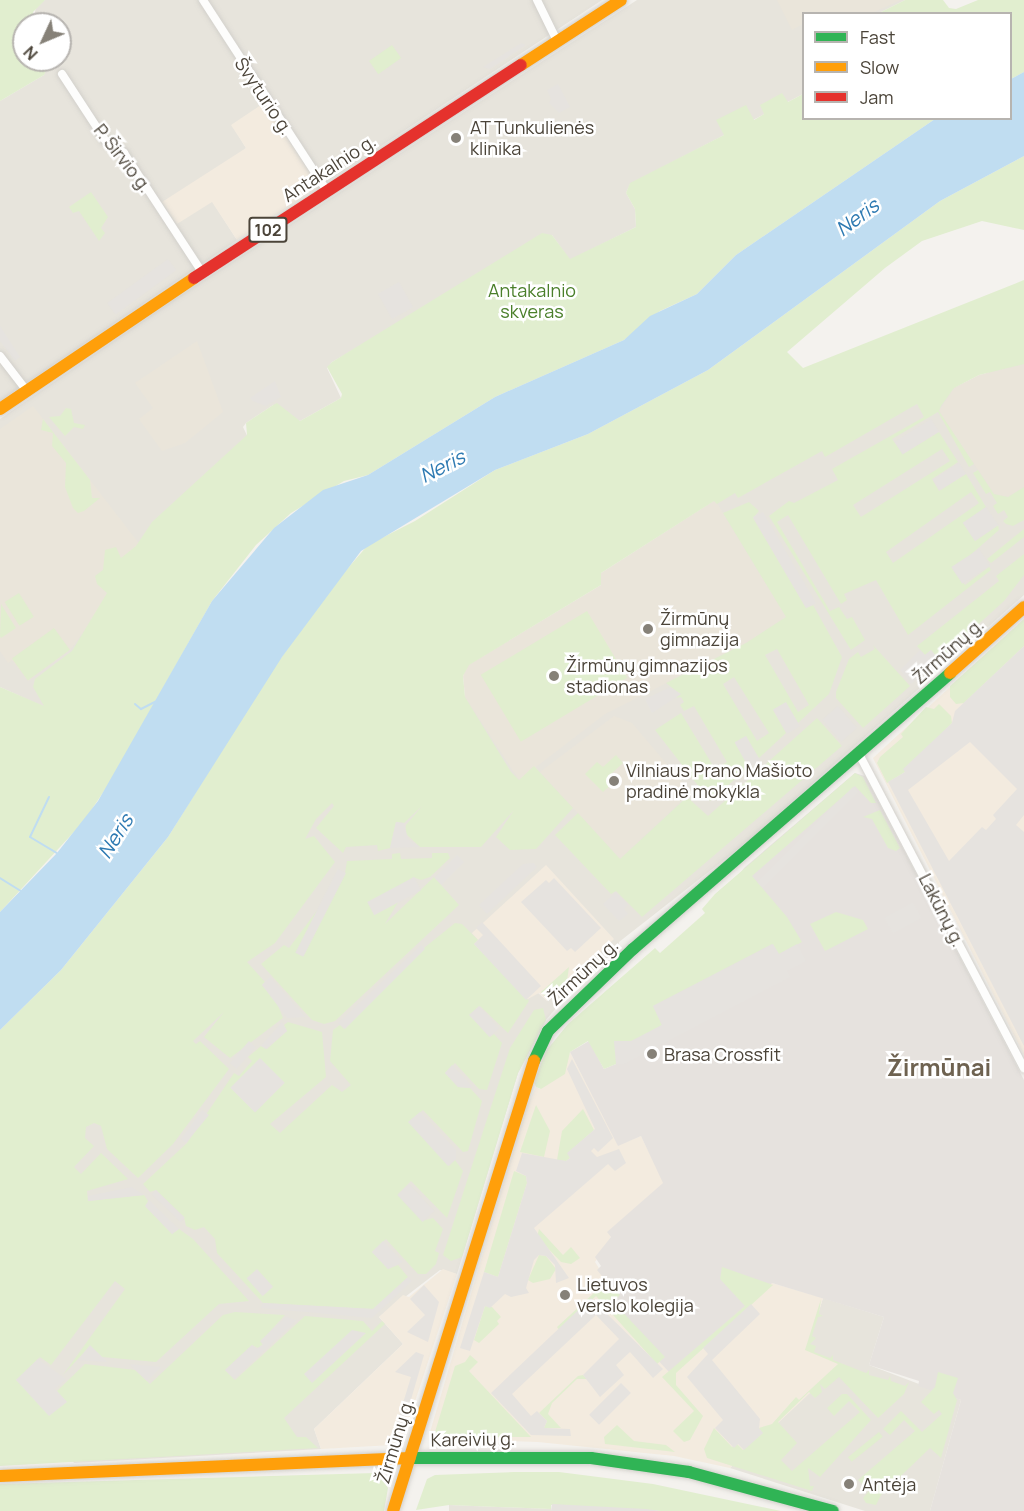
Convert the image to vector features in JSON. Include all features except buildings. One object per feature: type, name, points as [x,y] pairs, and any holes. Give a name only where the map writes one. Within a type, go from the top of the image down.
[{"type":"main road","name":"Antakalnio g.","points":[[0,409],[202,272],[621,0]]},
{"type":"main road","name":"Žirmūnų g.","points":[[393,1511],[526,1076],[543,1039],[559,1018],[633,949],[1024,607]]},
{"type":"main road","name":"Kareivių g.","points":[[0,1476],[502,1455],[634,1463],[716,1478],[833,1511]]},
{"type":"street","name":"Švyturio g.","points":[[203,0],[327,191]]},
{"type":"street","points":[[537,0],[557,41]]},
{"type":"street","name":"P. Širvio g.","points":[[62,74],[105,140],[124,153],[202,272]]},
{"type":"street","points":[[0,356],[27,391]]},
{"type":"street","name":"Lakūnų g.","points":[[859,753],[1024,1068]]},
{"type":"shaded area","points":[[45,0],[602,0],[319,187],[265,104],[232,125],[246,148],[212,201],[237,240],[0,401],[0,101],[44,75],[45,72],[72,72],[72,12],[35,12],[37,4]]},
{"type":"shaded area","points":[[637,0],[905,0],[881,12],[802,12],[802,95],[630,184],[626,193],[635,209],[636,227],[570,260],[552,235],[332,362],[327,368],[341,398],[300,421],[273,405],[246,423],[243,427],[252,446],[47,708],[0,687],[0,419],[172,301]]},
{"type":"shaded area","points":[[777,0],[901,0],[874,12],[802,12],[802,25],[792,30]]},
{"type":"shaded area","points":[[521,43],[526,45],[490,69],[483,67]]},
{"type":"shaded area","points":[[558,84],[570,107],[559,113],[549,103],[551,99],[547,90]]},
{"type":"shaded area","points":[[264,103],[319,187],[237,240],[212,202],[177,224],[162,202],[246,148],[231,125]]},
{"type":"shaded area","points":[[168,259],[176,270],[116,314],[107,303]]},
{"type":"shaded area","points":[[399,282],[413,307],[392,319],[378,294]]},
{"type":"shaded area","points":[[0,326],[20,357],[15,361],[0,341]]},
{"type":"shaded area","points":[[197,341],[223,412],[185,443],[162,451],[139,419],[153,408],[135,383]]},
{"type":"shaded area","points":[[1024,357],[1024,595],[748,841],[619,942],[618,949],[574,987],[546,1020],[518,1073],[457,1274],[440,1270],[379,1317],[403,1344],[314,1429],[321,1449],[74,1463],[16,1380],[88,1201],[56,1164],[309,819],[715,500],[753,475]],"holes":[[[472,933],[567,981],[547,1001]]]},
{"type":"shaded area","points":[[1024,364],[1024,487],[1008,497],[994,494],[939,411],[954,388],[979,375]]},
{"type":"shaded area","points":[[275,381],[281,397],[266,406],[250,398]]},
{"type":"shaded area","points":[[33,406],[144,550],[70,650],[28,681],[12,660],[8,663],[0,651],[0,429]]},
{"type":"shaded area","points":[[931,419],[939,432],[902,455],[895,442]]},
{"type":"shaded area","points":[[959,463],[966,474],[940,490],[933,479]]},
{"type":"shaded area","name":"Žirmūnų gimnazija","points":[[715,500],[786,617],[746,643],[605,714],[519,780],[465,697],[463,676],[468,665],[601,585],[601,573]]},
{"type":"shaded area","points":[[986,507],[998,525],[975,541],[963,523]]},
{"type":"shaded area","points":[[763,512],[816,603],[813,605],[806,608],[753,517]]},
{"type":"shaded area","points":[[979,549],[990,566],[962,584],[951,567]]},
{"type":"shaded area","points":[[1024,619],[1024,1055],[873,758]]},
{"type":"shaded area","points":[[1024,646],[1024,815],[1016,825],[1024,832],[1024,1046],[888,782],[905,772],[903,769],[952,723],[955,711]],"holes":[[[970,742],[1017,789],[993,815],[996,819],[986,830],[982,827],[949,861],[908,790]]]},
{"type":"shaded area","points":[[920,650],[925,655],[931,650],[939,660],[911,684],[900,670]]},
{"type":"shaded area","points":[[670,687],[681,694],[652,713],[645,699]]},
{"type":"shaded area","points":[[786,702],[800,726],[787,734],[773,710]]},
{"type":"shaded area","points":[[838,706],[857,728],[841,742],[822,720]]},
{"type":"shaded area","name":"Vilniaus Prano Mašioto pradinė mokykla","points":[[614,716],[632,723],[688,789],[688,795],[620,859],[540,772]]},
{"type":"shaded area","points":[[746,736],[760,761],[749,768],[735,742]]},
{"type":"shaded area","points":[[855,773],[865,776],[1024,1080],[1024,1511],[930,1511],[961,1400],[918,1386],[919,1381],[869,1365],[884,1317],[772,1283],[669,1372],[594,1292],[606,1281],[597,1270],[601,1266],[595,1257],[611,1237],[607,1232],[663,1183],[641,1136],[618,1146],[570,1052],[589,1041],[604,1069],[616,1064],[617,1050],[653,1006],[744,868]]},
{"type":"shaded area","points":[[853,787],[858,792],[762,887],[758,882]]},
{"type":"shaded area","points":[[396,822],[404,823],[408,839],[420,847],[390,848]]},
{"type":"shaded area","points":[[457,855],[464,862],[441,885],[434,878]]},
{"type":"shaded area","points":[[534,863],[537,867],[487,914],[479,905],[523,864]]},
{"type":"shaded area","points":[[546,865],[614,939],[547,1001],[539,993],[526,1000],[474,944],[478,940],[472,933]]},
{"type":"shaded area","points":[[338,869],[346,873],[303,957],[295,953]]},
{"type":"shaded area","points":[[414,877],[421,890],[374,915],[367,902]]},
{"type":"shaded area","points":[[554,878],[601,928],[575,952],[571,948],[567,951],[521,902],[546,880],[549,883]]},
{"type":"shaded area","points":[[616,892],[628,905],[624,909],[628,914],[619,921],[603,904]]},
{"type":"shaded area","points":[[913,902],[922,918],[893,934],[884,918]]},
{"type":"shaded area","points":[[482,922],[541,986],[526,1000],[474,944],[483,935],[476,928]]},
{"type":"shaded area","points":[[773,944],[779,954],[797,944],[806,961],[787,971],[790,977],[624,1064],[616,1064],[614,1041],[631,1041],[662,1025],[653,1006]]},
{"type":"shaded area","points":[[421,945],[425,949],[345,1029],[338,1023]]},
{"type":"shaded area","points":[[270,977],[306,1017],[287,1018],[262,985]]},
{"type":"shaded area","points":[[479,1006],[499,1028],[489,1037],[469,1015]]},
{"type":"shaded area","points":[[282,1022],[287,1031],[266,1049],[261,1046]]},
{"type":"shaded area","points":[[249,1041],[256,1047],[237,1069],[230,1063]]},
{"type":"shaded area","points":[[570,1052],[618,1145],[641,1136],[664,1183],[608,1232],[611,1237],[595,1262],[607,1281],[594,1292],[772,1283],[823,1298],[807,1350],[841,1364],[730,1468],[674,1456],[538,1442],[439,1439],[430,1432],[526,1108],[536,1087],[540,1089],[563,1070]]},
{"type":"shaded area","points":[[260,1058],[285,1083],[255,1112],[230,1088]]},
{"type":"shaded area","points":[[572,1059],[613,1138],[598,1152],[594,1148],[591,1151],[597,1157],[619,1149],[626,1163],[615,1171],[608,1164],[534,1228],[569,1278],[556,1283],[555,1265],[546,1256],[539,1255],[534,1260],[526,1288],[529,1293],[511,1297],[505,1294],[490,1308],[485,1306],[470,1351],[460,1348],[484,1272],[498,1277],[527,1183],[526,1176],[516,1171],[522,1153],[566,1161],[570,1158],[567,1153],[595,1129],[567,1069]]},
{"type":"shaded area","points":[[452,1065],[472,1086],[470,1088],[458,1087],[445,1073]]},
{"type":"shaded area","points":[[202,1110],[209,1115],[186,1143],[181,1139]]},
{"type":"shaded area","points":[[420,1112],[456,1150],[456,1159],[448,1166],[408,1122]]},
{"type":"shaded area","points":[[409,1184],[434,1211],[423,1222],[397,1195]]},
{"type":"shaded area","points":[[132,1187],[144,1195],[88,1201],[88,1196]]},
{"type":"shaded area","points":[[156,1190],[185,1218],[181,1222],[152,1194]]},
{"type":"shaded area","points":[[149,1200],[179,1229],[172,1234],[145,1206]]},
{"type":"shaded area","points":[[383,1241],[403,1262],[388,1269],[372,1252]]},
{"type":"shaded area","points":[[257,1269],[273,1287],[263,1296],[247,1278]]},
{"type":"shaded area","points":[[443,1269],[457,1274],[404,1435],[393,1445],[321,1449],[314,1429],[403,1344],[379,1317],[403,1295],[409,1297]]},
{"type":"shaded area","points":[[408,1277],[412,1281],[372,1318],[261,1308],[263,1303],[373,1309]]},
{"type":"shaded area","points":[[424,1285],[439,1302],[428,1342],[407,1332],[425,1315],[410,1299]]},
{"type":"shaded area","points":[[591,1298],[663,1369],[653,1378],[630,1352],[616,1365],[624,1375],[600,1397],[583,1375],[619,1339],[596,1315],[512,1394],[531,1416],[537,1411],[547,1421],[544,1428],[570,1429],[571,1436],[531,1435],[491,1393]]},
{"type":"shaded area","points":[[823,1298],[884,1317],[869,1365],[961,1400],[930,1511],[865,1511],[730,1468],[840,1364],[807,1350]]},
{"type":"shaded area","points":[[751,1304],[760,1314],[712,1360],[760,1419],[759,1428],[763,1433],[744,1450],[738,1444],[734,1448],[715,1428],[723,1420],[687,1377],[708,1354],[703,1348]]},
{"type":"shaded area","points":[[286,1317],[297,1320],[234,1379],[225,1370],[252,1345],[256,1349],[263,1345],[260,1341]]},
{"type":"shaded area","points":[[352,1330],[366,1333],[312,1383],[304,1374]]},
{"type":"shaded area","points":[[90,1345],[107,1362],[78,1360]]},
{"type":"shaded area","points":[[416,1352],[424,1355],[403,1427],[396,1426],[411,1377],[395,1372]]},
{"type":"shaded area","points":[[38,1359],[66,1379],[55,1389],[67,1402],[49,1416],[16,1380]]},
{"type":"shaded area","points":[[129,1364],[161,1367],[147,1381]]},
{"type":"shaded area","points":[[621,1383],[631,1393],[599,1425],[589,1415]]},
{"type":"shaded area","points":[[552,1504],[646,1509],[661,1511],[551,1511]]},
{"type":"shaded area","points":[[449,1505],[551,1509],[551,1511],[449,1511]]},
{"type":"green space","points":[[0,0],[45,0],[33,12],[12,12],[12,72],[45,72],[0,101]]},
{"type":"green space","points":[[905,0],[943,0],[949,8],[956,9],[978,0],[1024,0],[1024,72],[1012,78],[1012,12],[881,12]]},
{"type":"green space","points":[[392,45],[401,58],[378,74],[369,61]]},
{"type":"green space","name":"Antakalnio skveras","points":[[782,93],[788,102],[802,95],[802,120],[934,120],[736,255],[697,294],[660,311],[624,340],[495,397],[368,475],[344,481],[291,513],[256,545],[212,601],[110,782],[84,821],[0,912],[0,687],[44,706],[33,687],[35,679],[72,651],[107,593],[97,584],[95,576],[103,570],[105,550],[116,547],[121,558],[136,546],[152,522],[247,435],[246,423],[277,403],[300,421],[341,398],[342,394],[327,367],[332,362],[542,233],[552,235],[570,259],[636,227],[635,209],[626,193],[630,183],[724,135],[716,120],[746,105],[754,120],[764,114],[760,105]]},
{"type":"green space","points":[[1024,156],[1024,230],[982,221],[922,241],[885,268],[787,352],[803,368],[1024,280],[1024,364],[979,375],[954,388],[939,411],[974,464],[969,467],[938,412],[892,439],[903,454],[939,432],[958,462],[932,479],[939,491],[966,474],[986,507],[963,523],[975,541],[998,525],[999,530],[953,570],[965,585],[989,567],[991,570],[908,635],[876,580],[844,594],[847,600],[841,604],[788,515],[777,522],[830,611],[839,607],[847,619],[852,617],[865,640],[851,650],[769,516],[789,501],[794,503],[838,480],[832,469],[924,417],[917,404],[825,457],[822,451],[738,498],[735,493],[717,504],[714,501],[601,573],[601,585],[469,665],[463,676],[465,697],[511,772],[519,780],[534,766],[573,808],[536,849],[510,850],[496,837],[514,810],[481,847],[420,847],[405,833],[406,825],[422,806],[404,823],[396,822],[390,848],[378,851],[377,845],[346,847],[343,853],[316,828],[334,806],[332,803],[316,819],[305,839],[314,836],[335,862],[275,943],[247,962],[265,982],[262,985],[275,998],[283,1018],[230,1058],[204,1037],[224,1012],[193,1041],[196,1044],[200,1041],[229,1069],[173,1144],[138,1178],[107,1149],[101,1126],[94,1123],[86,1127],[85,1138],[94,1146],[74,1167],[81,1174],[101,1153],[128,1179],[87,1191],[88,1201],[144,1195],[148,1201],[146,1207],[172,1234],[179,1229],[193,1239],[249,1301],[219,1304],[156,1362],[102,1357],[90,1346],[63,1375],[125,1289],[115,1281],[51,1365],[40,1357],[16,1380],[67,1402],[57,1391],[85,1364],[135,1370],[150,1384],[223,1315],[235,1312],[285,1315],[261,1341],[263,1344],[258,1348],[252,1345],[225,1370],[235,1380],[305,1316],[363,1321],[372,1331],[382,1321],[385,1324],[284,1418],[297,1437],[306,1437],[318,1448],[0,1466],[0,1030],[61,970],[168,837],[269,675],[328,591],[368,545],[415,521],[495,470],[588,434],[708,370],[940,201]],"holes":[[[942,449],[950,461],[861,517],[853,505]],[[971,492],[979,503],[893,563],[886,552]]]},
{"type":"green space","points":[[91,192],[108,217],[101,228],[105,233],[99,241],[79,211],[73,213],[69,207]]},
{"type":"green space","points":[[66,408],[71,409],[74,423],[85,425],[83,429],[74,427],[65,436],[49,417],[60,416]]},
{"type":"green space","points":[[43,419],[90,480],[92,498],[100,498],[84,511],[78,513],[73,508],[65,487],[66,463],[52,446],[53,433],[41,430]]},
{"type":"green space","points":[[978,470],[994,494],[1008,497],[1024,487],[1024,520],[1013,526],[1003,521],[1008,517],[1004,510],[998,514],[993,506],[997,503],[990,492],[986,494],[973,473]]},
{"type":"green space","points":[[749,502],[759,511],[753,518],[806,608],[813,605],[842,657],[829,694],[798,723],[786,703],[773,710],[786,733],[759,758],[746,736],[735,743],[749,767],[710,801],[655,730],[681,713],[715,769],[727,762],[694,706],[684,711],[680,705],[684,702],[681,697],[676,698],[680,694],[666,683],[746,643],[786,617],[723,513]],"holes":[[[777,649],[809,705],[798,712],[765,655]],[[734,677],[769,733],[757,741],[723,684]]]},
{"type":"green space","points":[[1024,529],[1024,537],[991,563],[987,559]]},
{"type":"green space","points":[[1024,554],[1024,575],[1004,601],[939,660],[931,650],[925,655],[917,646],[999,581],[996,576]]},
{"type":"green space","points":[[19,593],[34,617],[19,626],[5,602]]},
{"type":"green space","points":[[1,604],[16,628],[1,638],[0,636]]},
{"type":"green space","name":"Žirmūnų gimnazijos stadionas","points":[[587,611],[627,678],[521,742],[481,675]]},
{"type":"green space","points":[[1024,619],[1024,646],[964,703],[956,704],[950,697],[950,686]]},
{"type":"green space","points":[[54,628],[70,650],[28,680],[12,659]]},
{"type":"green space","points":[[873,645],[910,686],[863,728],[836,698],[836,692],[849,659],[858,652],[861,657],[875,649]]},
{"type":"green space","points":[[939,704],[951,716],[952,723],[905,772],[887,783],[877,763],[880,757],[903,737],[901,734],[926,707],[934,709]]},
{"type":"green space","points":[[817,718],[842,746],[642,917],[616,891],[611,894],[555,835],[578,813],[620,859],[687,797],[708,816]]},
{"type":"green space","points":[[616,755],[623,763],[610,775],[615,781],[603,792],[585,774],[597,762],[603,767]]},
{"type":"green space","points":[[855,773],[863,777],[876,803],[871,803],[855,786],[752,876],[787,917],[802,942],[779,954],[772,944],[653,1006],[662,1025],[617,1050],[616,1064],[604,1069],[588,1041],[570,1052],[565,1074],[541,1089],[536,1087],[534,1082],[546,1051],[568,1024],[655,948],[660,953],[705,913],[702,909],[715,894]]},
{"type":"green space","points":[[880,810],[900,848],[896,851],[888,848],[872,819],[863,817]]},
{"type":"green space","points":[[400,853],[401,859],[432,858],[432,853],[448,853],[450,858],[430,877],[421,880],[413,877],[385,924],[434,877],[459,905],[335,1021],[324,1024],[312,1020],[261,964],[284,945],[289,948],[345,873],[347,861],[392,859],[392,854]]},
{"type":"green space","points":[[836,912],[863,920],[868,929],[825,951],[810,924]]},
{"type":"green space","points":[[455,923],[462,924],[478,940],[474,944],[529,1001],[508,1033],[480,1006],[469,1015],[490,1037],[494,1034],[502,1043],[487,1090],[479,1089],[455,1063],[445,1073],[458,1087],[470,1088],[482,1101],[468,1151],[463,1152],[423,1110],[409,1122],[449,1166],[455,1160],[463,1171],[447,1218],[411,1181],[398,1194],[422,1221],[433,1218],[443,1229],[435,1251],[439,1253],[436,1264],[426,1274],[418,1274],[386,1239],[372,1252],[388,1269],[398,1265],[408,1277],[373,1309],[263,1303],[217,1253],[215,1239],[204,1227],[195,1230],[186,1226],[184,1217],[156,1190],[150,1192],[143,1184],[187,1143],[234,1073],[239,1076],[252,1061],[248,1057],[261,1046],[267,1049],[287,1031],[284,1025],[288,1022],[322,1032],[326,1077],[270,1124],[280,1133],[332,1085],[342,1092],[351,1085],[330,1061],[333,1030],[340,1025],[344,1029],[424,948]]},
{"type":"green space","points":[[569,967],[567,981],[548,1000],[541,992]]},
{"type":"green space","points":[[543,1008],[546,1020],[518,1073],[462,1257],[451,1261],[443,1255],[510,1048],[534,1010]]},
{"type":"green space","points":[[536,1105],[550,1131],[544,1157],[520,1152]]},
{"type":"green space","points":[[583,1109],[594,1130],[568,1153],[570,1158],[566,1161],[557,1160],[562,1131]]},
{"type":"green space","points":[[514,1171],[526,1176],[527,1183],[498,1277],[484,1272]]},
{"type":"green space","points":[[539,1229],[563,1255],[571,1247],[580,1258],[571,1264],[561,1262],[537,1237]]},
{"type":"green space","points":[[539,1255],[546,1256],[556,1269],[550,1279],[533,1283],[528,1280]]},
{"type":"green space","points":[[722,1267],[773,1285],[676,1373],[676,1385],[703,1416],[690,1440],[684,1442],[673,1431],[694,1411],[662,1377],[745,1306],[720,1279]]},
{"type":"green space","points":[[607,1281],[620,1295],[613,1302],[665,1357],[657,1364],[596,1296],[559,1330],[557,1327]]},
{"type":"green space","points":[[821,1299],[819,1314],[823,1316],[818,1317],[812,1336],[816,1338],[810,1344],[816,1346],[814,1352],[830,1358],[833,1355],[833,1360],[866,1373],[869,1370],[869,1375],[888,1380],[890,1376],[891,1381],[905,1386],[909,1382],[904,1394],[878,1418],[839,1377],[825,1389],[820,1384],[822,1392],[815,1398],[809,1392],[778,1422],[797,1443],[781,1460],[792,1471],[860,1412],[849,1401],[834,1416],[827,1408],[842,1394],[847,1394],[871,1420],[820,1477],[808,1468],[810,1486],[814,1486],[812,1491],[707,1458],[704,1449],[714,1428],[732,1447],[736,1443],[743,1450],[762,1433],[759,1428],[772,1424],[796,1397],[799,1400],[838,1364],[805,1350]]},
{"type":"green space","points":[[485,1306],[492,1307],[501,1317],[497,1321],[499,1324],[479,1343],[474,1340]]},
{"type":"green space","points":[[470,1355],[478,1362],[469,1371],[531,1437],[442,1437],[435,1432],[455,1366],[465,1362]]},
{"type":"green space","points":[[938,1372],[958,1378],[953,1393],[957,1400],[941,1458],[930,1448],[881,1495],[876,1505],[866,1503],[863,1498],[869,1491],[858,1480],[915,1431],[904,1420],[890,1435],[883,1429],[901,1411],[922,1432],[942,1414],[939,1410],[934,1414],[921,1402],[935,1387]]},
{"type":"green space","points":[[583,1375],[587,1379],[577,1379],[552,1403],[548,1414],[561,1428],[544,1428],[547,1421],[539,1413],[578,1376]]},
{"type":"green space","points":[[617,1425],[634,1441],[666,1445],[675,1452],[605,1444],[604,1437]]},
{"type":"green space","points":[[879,1432],[883,1437],[852,1462],[848,1457]]},
{"type":"green space","points":[[559,1472],[653,1484],[781,1511],[661,1511],[551,1505],[551,1509],[449,1505],[416,1510],[427,1479],[435,1475]]},
{"type":"green space","points":[[375,1473],[383,1478],[388,1488],[384,1511],[0,1511],[0,1484]]},
{"type":"water","name":"Neris","points":[[1024,72],[1024,156],[940,201],[708,370],[588,434],[495,470],[361,551],[282,657],[168,837],[61,970],[0,1030],[0,912],[57,853],[98,801],[212,601],[274,528],[323,490],[368,475],[495,397],[624,340],[650,316],[697,294],[736,255],[934,120],[1012,120],[1012,78]]},
{"type":"waterway","points":[[135,704],[141,709],[155,702]]},
{"type":"waterway","points":[[49,797],[30,837],[57,853]]},
{"type":"waterway","points":[[0,878],[21,891]]},
{"type":"traffic: fast","points":[[534,1061],[548,1031],[633,949],[950,673]]},
{"type":"traffic: fast","points":[[410,1458],[591,1458],[689,1472],[833,1511]]},
{"type":"traffic: slow","points":[[521,65],[621,0]]},
{"type":"traffic: slow","points":[[0,409],[194,278]]},
{"type":"traffic: slow","points":[[950,673],[1024,607]]},
{"type":"traffic: slow","points":[[393,1511],[534,1061]]},
{"type":"traffic: slow","points":[[0,1476],[410,1458]]},
{"type":"traffic: jam","points":[[194,278],[521,65]]},
{"type":"place","name":"AT Tunkulienės klinika","points":[[456,138]]},
{"type":"place","name":"Žirmūnų gimnazija","points":[[648,629]]},
{"type":"place","name":"Žirmūnų gimnazijos stadionas","points":[[554,676]]},
{"type":"place","name":"Vilniaus Prano Mašioto pradinė mokykla","points":[[614,781]]},
{"type":"place","name":"Brasa Crossfit","points":[[652,1054]]},
{"type":"place","name":"Lietuvos verslo kolegija","points":[[565,1295]]},
{"type":"place","name":"Antėja","points":[[849,1484]]},
{"type":"district","name":"Žirmūnai","points":[[939,1067]]}]
